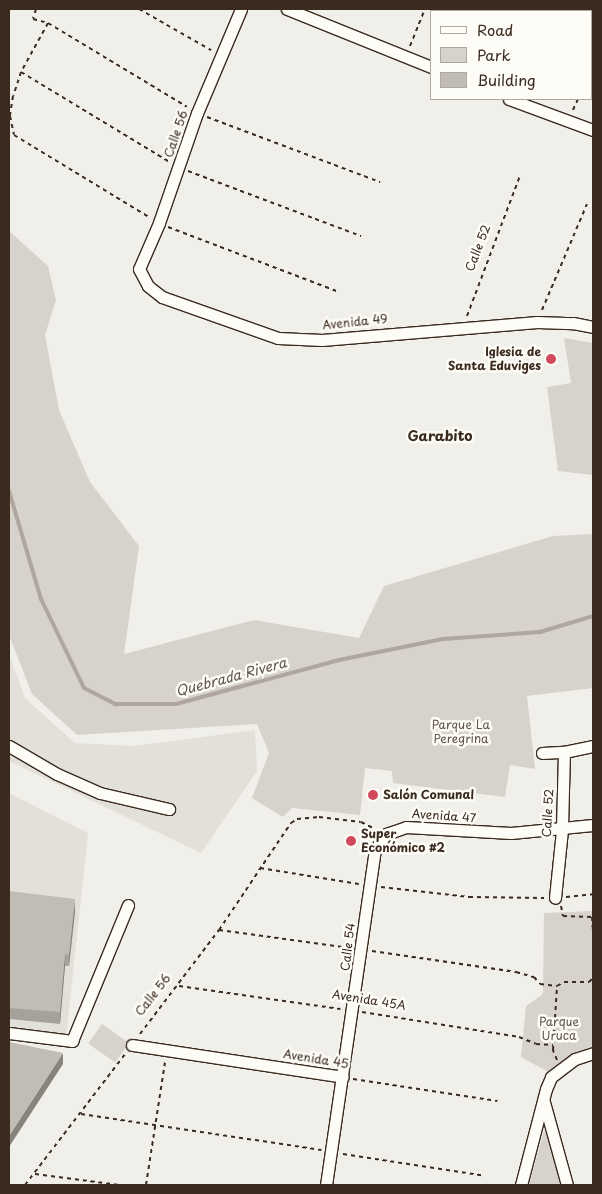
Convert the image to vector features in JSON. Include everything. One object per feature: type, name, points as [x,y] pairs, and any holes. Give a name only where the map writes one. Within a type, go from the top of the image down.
[{"type":"street","name":"Calle 56","points":[[139,269],[159,223],[197,113],[241,9]]},
{"type":"street","points":[[287,9],[430,67]]},
{"type":"street","points":[[512,100],[593,130]]},
{"type":"street","name":"Avenida 49","points":[[139,269],[148,286],[162,297],[278,338],[322,340],[396,332],[462,330],[537,322],[593,327]]},
{"type":"street","points":[[9,746],[57,774],[100,793],[169,809]]},
{"type":"street","points":[[542,753],[564,752],[593,746]]},
{"type":"street","name":"Calle 52","points":[[558,897],[564,752]]},
{"type":"street","name":"Avenida 47","points":[[386,834],[406,826],[511,834],[562,830],[593,825]]},
{"type":"street","name":"Calle 54","points":[[326,1185],[353,1011],[375,850],[386,834]]},
{"type":"street","points":[[9,1033],[72,1041],[128,905]]},
{"type":"street","name":"Avenida 45","points":[[132,1045],[343,1077]]},
{"type":"street","points":[[522,1185],[551,1077],[575,1058],[593,1054]]},
{"type":"street","points":[[544,1100],[567,1185]]},
{"type":"path","points":[[36,9],[33,19],[48,23],[197,113],[380,182]]},
{"type":"path","points":[[139,9],[222,57]]},
{"type":"path","points":[[406,57],[425,9]]},
{"type":"path","points":[[48,23],[21,72],[13,96],[10,116],[14,135],[159,223],[339,292]]},
{"type":"path","points":[[21,72],[179,167],[361,236]]},
{"type":"path","name":"Calle 52","points":[[462,330],[520,176]]},
{"type":"path","points":[[537,322],[587,204]]},
{"type":"path","name":"Calle 56","points":[[25,1185],[178,986],[219,930],[286,830],[297,819],[319,817],[360,822],[386,834]]},
{"type":"path","points":[[260,868],[370,885],[469,897],[558,897],[593,894]]},
{"type":"path","points":[[558,897],[561,915],[590,916],[593,919],[593,931]]},
{"type":"path","points":[[219,930],[516,972],[534,977],[540,984],[557,986],[564,982],[589,982],[593,978]]},
{"type":"path","name":"Avenida 45A","points":[[178,986],[519,1037],[536,1044],[554,1046]]},
{"type":"path","points":[[557,986],[554,1046],[556,1058],[563,1068]]},
{"type":"path","points":[[146,1185],[167,1050]]},
{"type":"path","name":"Avenida 45","points":[[343,1077],[497,1101]]},
{"type":"path","points":[[80,1114],[481,1175]]},
{"type":"path","points":[[34,1174],[119,1185]]},
{"type":"shaded area","points":[[9,654],[25,698],[75,743],[134,746],[255,730],[257,771],[201,853],[9,761]]},
{"type":"shaded area","points":[[9,793],[88,833],[66,1038],[9,1033]]},
{"type":"green space","name":"Parque La Peregrina","points":[[9,231],[48,266],[56,300],[45,335],[59,410],[90,482],[139,546],[124,654],[254,620],[359,638],[384,586],[553,536],[593,534],[593,688],[527,696],[535,769],[510,765],[505,797],[393,783],[392,771],[365,768],[360,815],[292,808],[283,817],[252,798],[269,753],[257,724],[77,735],[32,694],[9,635]]},
{"type":"green space","points":[[564,338],[593,343],[593,475],[558,471],[547,387],[571,383]]},
{"type":"green space","name":"Parque Uruca","points":[[593,911],[593,1048],[552,1074],[521,1057],[526,1006],[543,994],[544,913]]},
{"type":"green space","points":[[102,1024],[129,1043],[115,1063],[88,1044]]},
{"type":"green space","points":[[544,1130],[551,1139],[563,1185],[529,1185]]},
{"type":"building","points":[[9,891],[75,899],[69,955],[65,954],[60,1012],[9,1008]]},
{"type":"building","points":[[9,1042],[63,1053],[9,1136]]},
{"type":"waterway","name":"Quebrada Rivera","points":[[9,491],[41,599],[84,688],[116,704],[176,704],[339,660],[443,639],[540,632],[593,616]]},
{"type":"place","name":"Iglesia de Santa Eduviges","points":[[551,359]]},
{"type":"place","name":"Salón Comunal","points":[[373,795]]},
{"type":"place","name":"Super Económico #2","points":[[351,841]]},
{"type":"district","name":"Garabito","points":[[440,436]]}]
